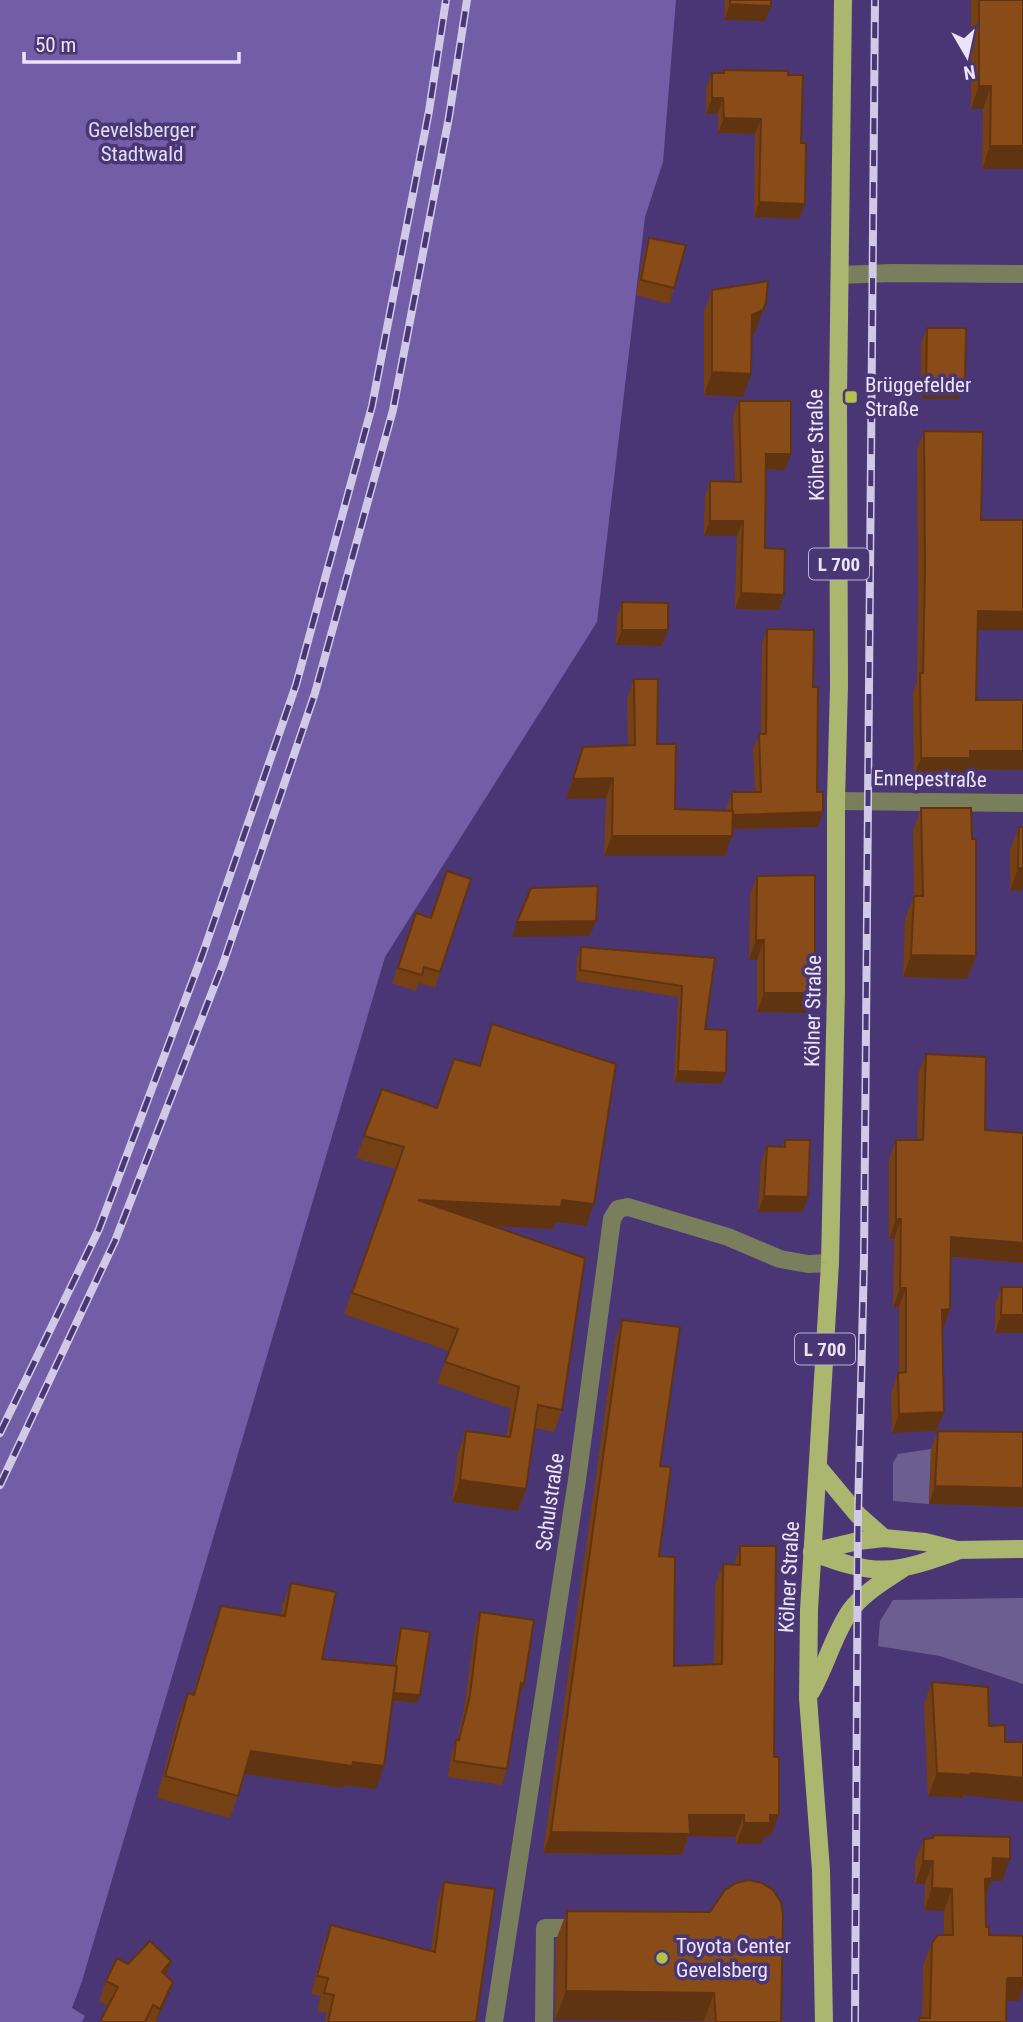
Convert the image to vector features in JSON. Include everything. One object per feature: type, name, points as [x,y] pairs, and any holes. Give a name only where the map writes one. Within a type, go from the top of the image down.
[{"type":"main road","name":"Kölner Straße","points":[[824,2022],[820,1859],[808,1698],[812,1552],[830,1263],[839,685],[838,398],[843,0]]},
{"type":"main road","points":[[818,1467],[858,1515],[884,1538]]},
{"type":"main road","points":[[812,1552],[884,1538],[925,1542],[957,1550],[1023,1549]]},
{"type":"main road","points":[[812,1552],[857,1568],[902,1569],[957,1550]]},
{"type":"main road","name":"L 700","points":[[808,1698],[837,1633],[850,1611],[880,1584],[902,1569]]},
{"type":"street","points":[[841,275],[1023,274]]},
{"type":"street","name":"Ennepestraße","points":[[836,801],[1023,803]]},
{"type":"street","name":"Schulstraße","points":[[494,2022],[577,1480],[612,1219],[618,1209],[628,1207],[728,1237],[780,1259],[808,1264],[830,1263]]},
{"type":"street","points":[[544,2022],[545,1928],[599,1927]]},
{"type":"shaded area","points":[[931,1449],[929,1504],[893,1501],[893,1463],[898,1454]]},
{"type":"shaded area","points":[[1023,1598],[1023,1684],[940,1656],[878,1646],[880,1621],[893,1600]]},
{"type":"green space","name":"Gevelsberger Stadtwald","points":[[0,0],[676,0],[663,162],[645,217],[597,622],[385,957],[72,2008],[85,2016],[82,2022],[0,2022]]},
{"type":"building","points":[[730,0],[771,0],[771,6],[730,4]]},
{"type":"building","points":[[979,0],[1023,0],[1023,146],[990,146],[991,86],[979,86]]},
{"type":"building","points":[[724,70],[788,71],[788,75],[803,75],[801,143],[806,143],[805,204],[759,202],[761,119],[724,118],[723,98],[712,98],[712,73],[724,73]]},
{"type":"building","points":[[649,238],[686,245],[674,288],[641,280]]},
{"type":"building","points":[[768,281],[763,310],[752,315],[751,374],[712,372],[712,290]]},
{"type":"building","points":[[927,328],[966,328],[965,383],[926,384]]},
{"type":"building","points":[[739,401],[791,401],[791,454],[766,454],[765,548],[785,549],[784,595],[741,593],[743,521],[710,521],[710,481],[741,482]]},
{"type":"building","points":[[924,431],[983,432],[981,520],[1023,520],[1023,612],[978,611],[976,700],[1023,700],[1023,751],[970,751],[970,758],[921,758],[920,673],[923,673],[925,568]]},
{"type":"building","points":[[622,602],[668,603],[668,630],[622,630]]},
{"type":"building","points":[[767,629],[814,630],[813,687],[818,687],[817,792],[823,792],[823,812],[733,815],[732,792],[761,792],[759,734],[766,734]]},
{"type":"building","points":[[634,679],[658,679],[657,744],[676,744],[675,809],[733,811],[732,836],[612,836],[613,778],[573,779],[583,747],[635,745]]},
{"type":"building","points":[[921,808],[971,808],[972,839],[976,839],[976,956],[911,955],[914,896],[923,896]]},
{"type":"building","points":[[1019,827],[1023,827],[1023,868],[1018,868]]},
{"type":"building","points":[[447,871],[471,879],[440,972],[424,967],[422,975],[398,968],[416,913],[431,918]]},
{"type":"building","points":[[815,875],[815,993],[764,993],[764,940],[756,940],[757,876]]},
{"type":"building","points":[[598,886],[596,921],[517,922],[531,888]]},
{"type":"building","points":[[581,947],[715,958],[705,1029],[727,1030],[726,1073],[678,1071],[682,986],[580,970]]},
{"type":"building","points":[[492,1024],[616,1064],[594,1204],[562,1200],[561,1207],[418,1200],[585,1258],[562,1410],[538,1405],[526,1489],[460,1480],[466,1431],[510,1437],[519,1387],[445,1362],[458,1329],[352,1293],[404,1147],[364,1136],[382,1089],[437,1108],[454,1059],[480,1066]]},
{"type":"building","points":[[926,1054],[986,1057],[985,1130],[1023,1133],[1023,1243],[951,1237],[950,1309],[942,1310],[944,1412],[899,1414],[898,1373],[906,1372],[906,1288],[900,1288],[901,1219],[896,1219],[896,1140],[923,1140]]},
{"type":"building","points":[[785,1140],[810,1140],[808,1197],[764,1196],[767,1146],[785,1147]]},
{"type":"building","points":[[1002,1287],[1023,1287],[1023,1315],[1001,1315]]},
{"type":"building","points":[[622,1320],[680,1327],[660,1466],[671,1467],[659,1556],[675,1557],[674,1666],[722,1664],[723,1564],[740,1565],[740,1546],[776,1546],[774,1757],[779,1757],[779,1815],[770,1815],[770,1823],[744,1823],[744,1815],[689,1815],[690,1834],[551,1832]]},
{"type":"building","points":[[938,1431],[1023,1432],[1023,1488],[935,1486]]},
{"type":"building","points":[[291,1583],[336,1592],[322,1659],[397,1666],[384,1766],[353,1762],[352,1766],[251,1751],[238,1796],[165,1776],[188,1693],[194,1695],[221,1606],[285,1616]]},
{"type":"building","points":[[480,1612],[534,1620],[507,1769],[454,1761],[456,1740],[459,1740],[470,1695]]},
{"type":"building","points":[[401,1628],[430,1632],[420,1695],[394,1693]]},
{"type":"building","points":[[932,1682],[988,1687],[989,1726],[1005,1725],[1005,1742],[1023,1742],[1023,1778],[937,1773]]},
{"type":"building","points":[[933,1835],[1010,1837],[1010,1859],[993,1858],[992,1878],[985,1879],[986,1927],[989,1927],[989,1935],[1023,1936],[1023,1978],[1007,1980],[1006,2022],[919,2022],[919,2018],[930,2018],[932,1943],[938,1935],[953,1935],[952,1889],[932,1888],[933,1861],[923,1861],[924,1839],[933,1838]]},
{"type":"building","name":"Toyota Center Gevelsberg","points":[[749,1880],[762,1883],[773,1890],[781,1902],[781,2022],[716,2022],[714,1993],[566,1991],[567,1911],[710,1912],[725,1890],[736,1883]]},
{"type":"building","points":[[444,1882],[495,1889],[476,2022],[328,2022],[334,1995],[324,1993],[328,1978],[317,1976],[331,1925],[435,1952]]},
{"type":"building","points":[[150,1941],[171,1961],[162,1972],[173,1982],[160,2009],[153,2005],[145,2022],[100,2022],[118,1987],[106,1981],[117,1958],[128,1964]]},
{"type":"railway","points":[[0,1433],[99,1229],[203,953],[296,685],[372,406],[429,111],[446,0]]},
{"type":"railway","points":[[0,1485],[115,1241],[223,964],[315,693],[393,410],[449,117],[467,0]]},
{"type":"railway","points":[[855,2022],[875,0]]},
{"type":"place","name":"Brüggefelder Straße","points":[[851,397]]},
{"type":"place","name":"Toyota Center Gevelsberg","points":[[662,1958]]}]
